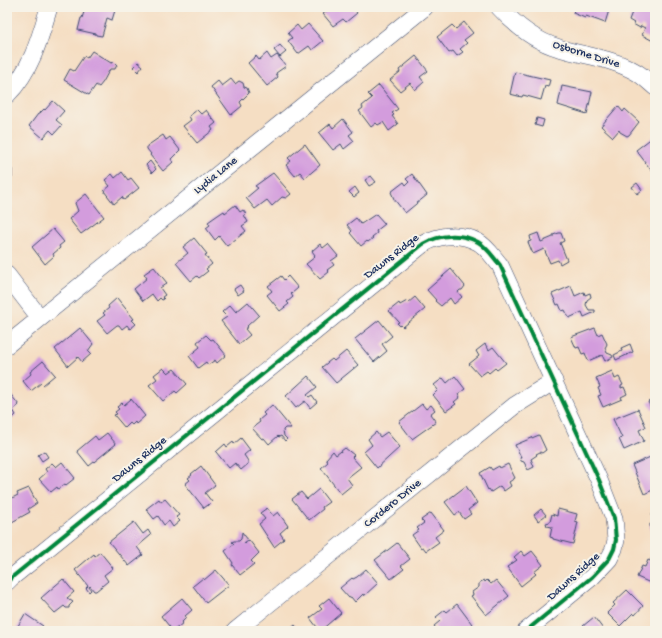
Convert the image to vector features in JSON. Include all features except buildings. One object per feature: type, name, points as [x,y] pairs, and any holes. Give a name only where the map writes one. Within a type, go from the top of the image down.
[{"type":"street","points":[[7,94],[14,88],[30,63],[40,39],[49,7]]},
{"type":"street","name":"Lydia Lane","points":[[7,345],[425,7]]},
{"type":"street","name":"Osborne Drive","points":[[499,7],[512,22],[530,35],[558,48],[612,61],[636,72],[655,87]]},
{"type":"street","name":"Dawns Ridge","points":[[8,578],[423,244],[433,238],[450,236],[464,237],[478,242],[500,265],[599,480],[614,518],[616,540],[614,549],[609,559],[592,577],[526,631]]},
{"type":"street","points":[[7,275],[40,318]]},
{"type":"street","name":"Cordero Drive","points":[[235,631],[514,406],[554,381]]},
{"type":"cycle path","points":[[7,582],[423,244],[436,238],[458,236],[471,239],[481,244],[500,265],[599,480],[614,518],[616,540],[614,549],[609,559],[592,577],[526,631]]}]
